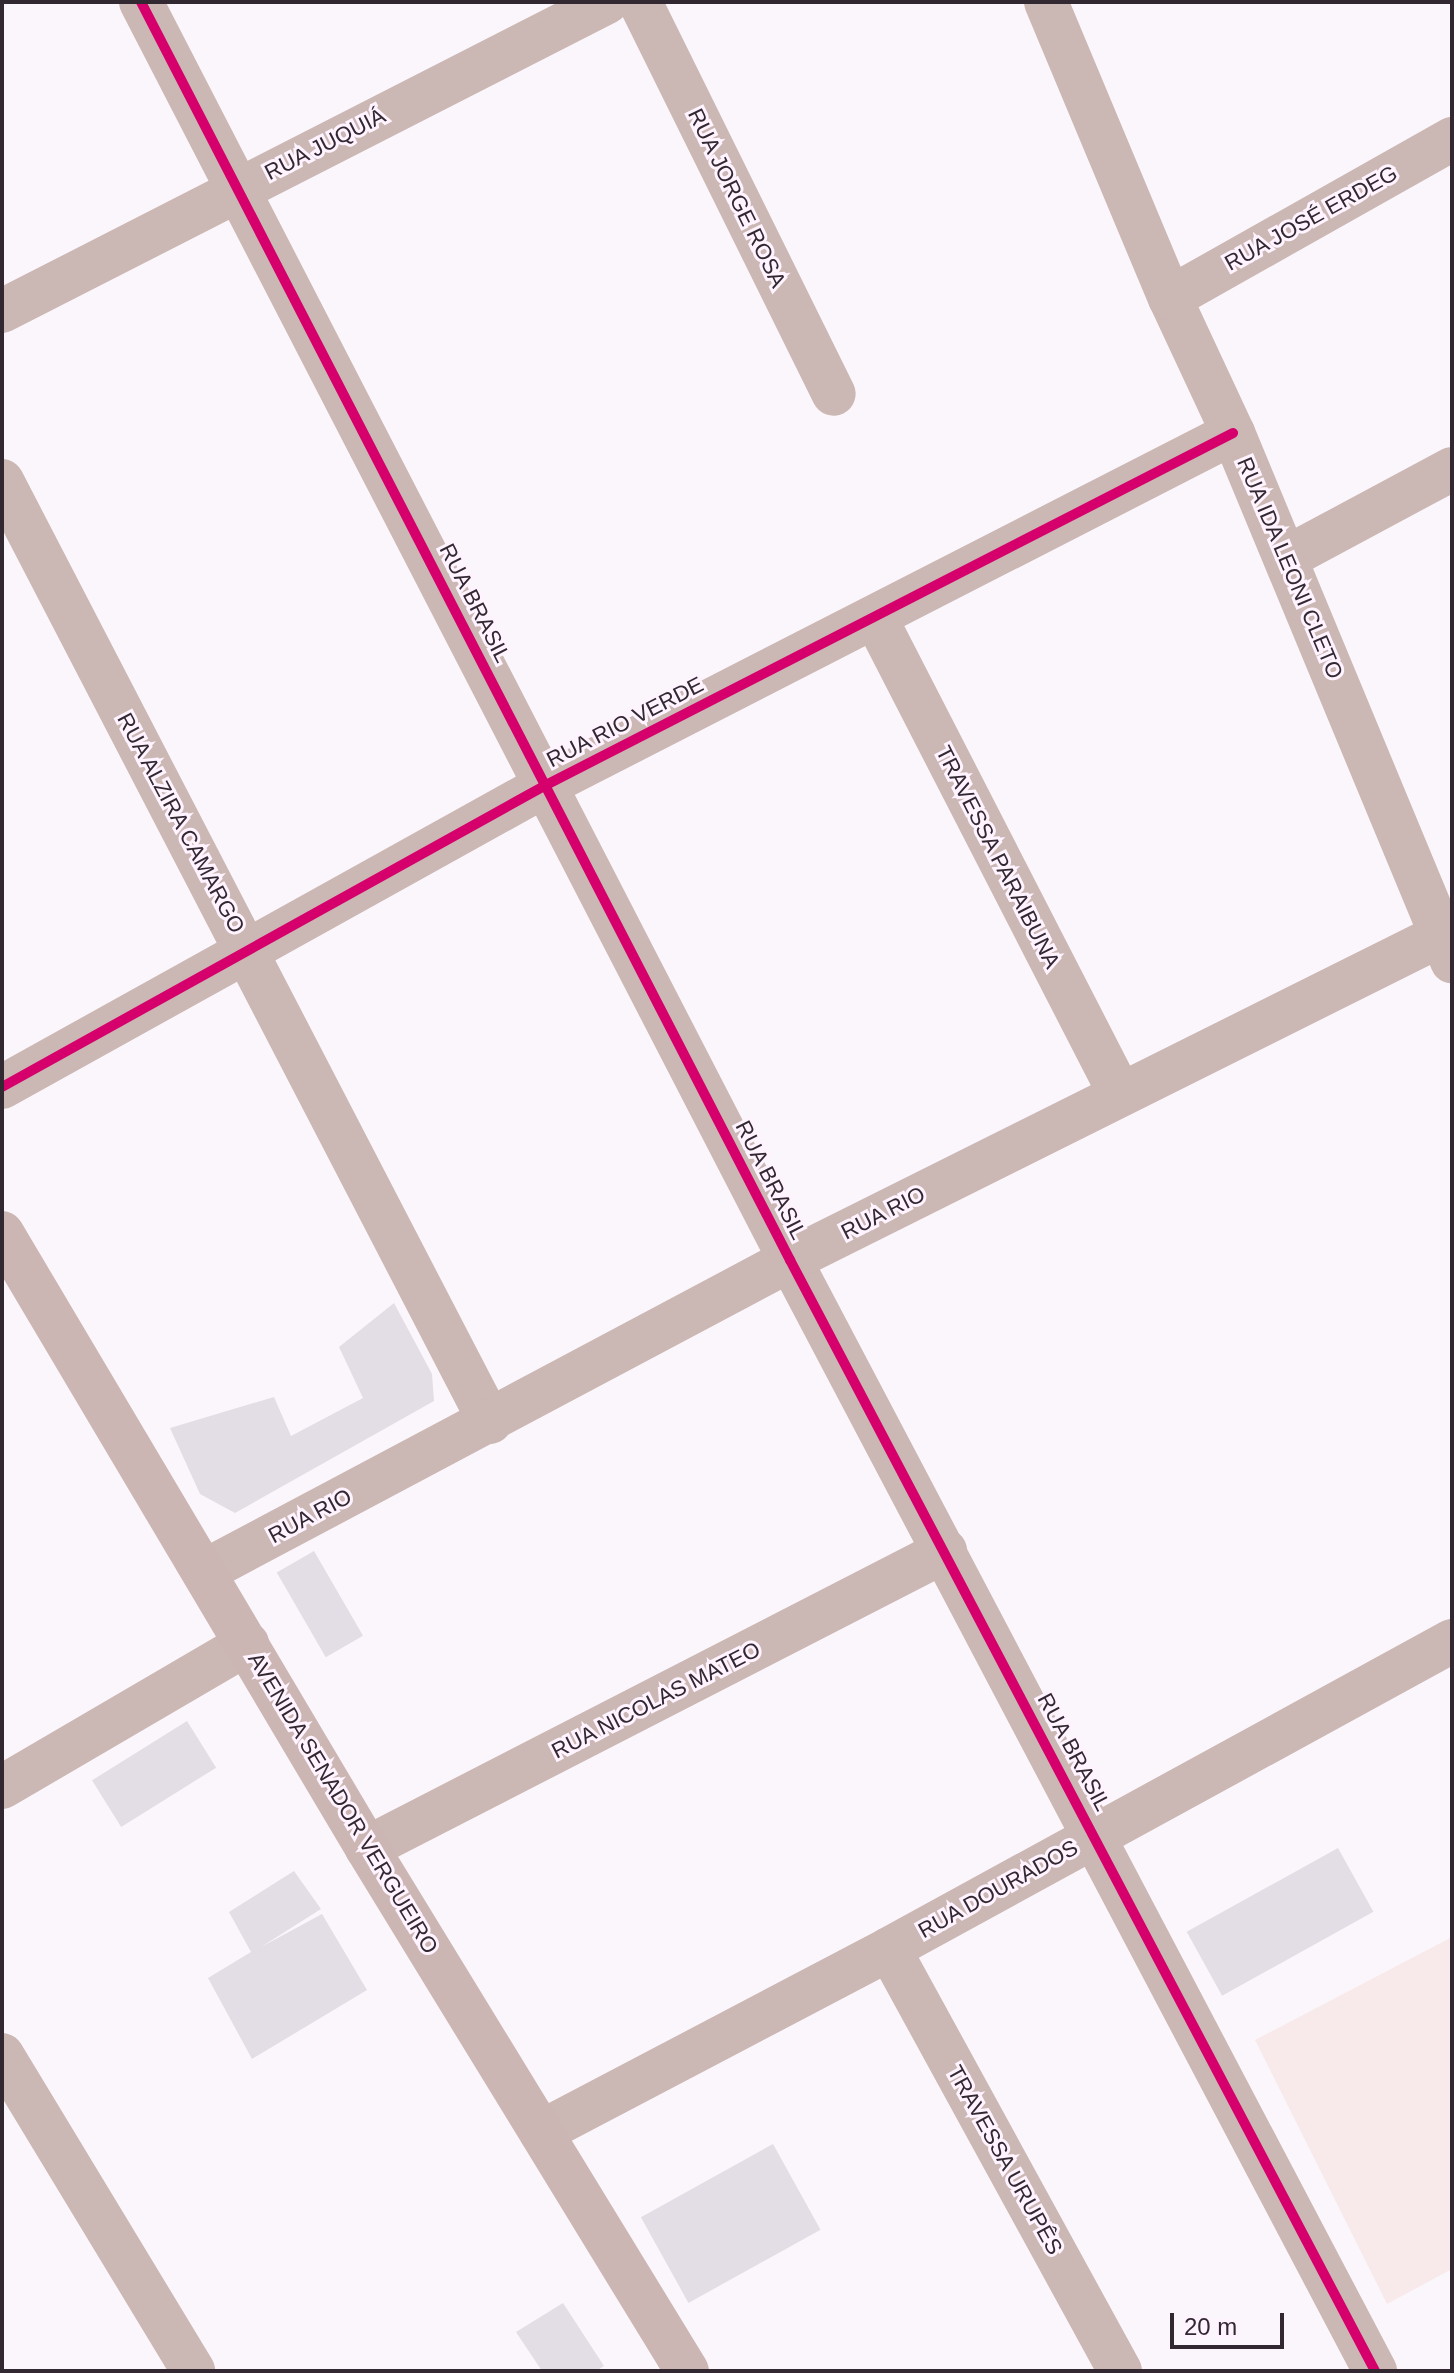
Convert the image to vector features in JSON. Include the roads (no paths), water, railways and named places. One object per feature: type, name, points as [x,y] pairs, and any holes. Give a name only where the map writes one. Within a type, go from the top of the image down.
[{"type":"main road","name":"AVENIDA SENADOR VERGUEIRO","points":[[2,1233],[367,1848],[687,2371]]},
{"type":"street","name":"RUA BRASIL","points":[[141,2],[240,187],[790,1260],[1375,2371]]},
{"type":"street","name":"RUA JUQUIÁ","points":[[2,311],[607,2]]},
{"type":"street","name":"RUA JORGE ROSA","points":[[640,2],[834,394]]},
{"type":"street","name":"RUA IDA LEONI CLETO","points":[[1046,2],[1170,298],[1233,433],[1286,558],[1437,878],[1446,948]]},
{"type":"street","name":"RUA JOSÉ ERDEG","points":[[1170,298],[1452,139]]},
{"type":"street","name":"RUA RIO VERDE","points":[[2,1087],[247,948],[546,785],[876,619],[1233,433]]},
{"type":"street","points":[[1286,558],[1452,469]]},
{"type":"street","name":"RUA ALZIRA CAMARGO","points":[[2,481],[247,948],[490,1422]]},
{"type":"street","name":"TRAVESSA PARAIBUNA","points":[[876,619],[1120,1094]]},
{"type":"street","name":"RUA RIO","points":[[205,1571],[790,1260],[1120,1094],[1446,948]]},
{"type":"street","name":"RUA NICOLAS MATEO","points":[[367,1848],[945,1551]]},
{"type":"street","name":"RUA DOURADOS","points":[[541,2132],[889,1949],[1452,1641]]},
{"type":"street","points":[[2,1787],[247,1644]]},
{"type":"street","name":"TRAVESSA URUPÊS","points":[[889,1949],[1120,2371]]},
{"type":"street","points":[[2,2055],[193,2371]]}]
